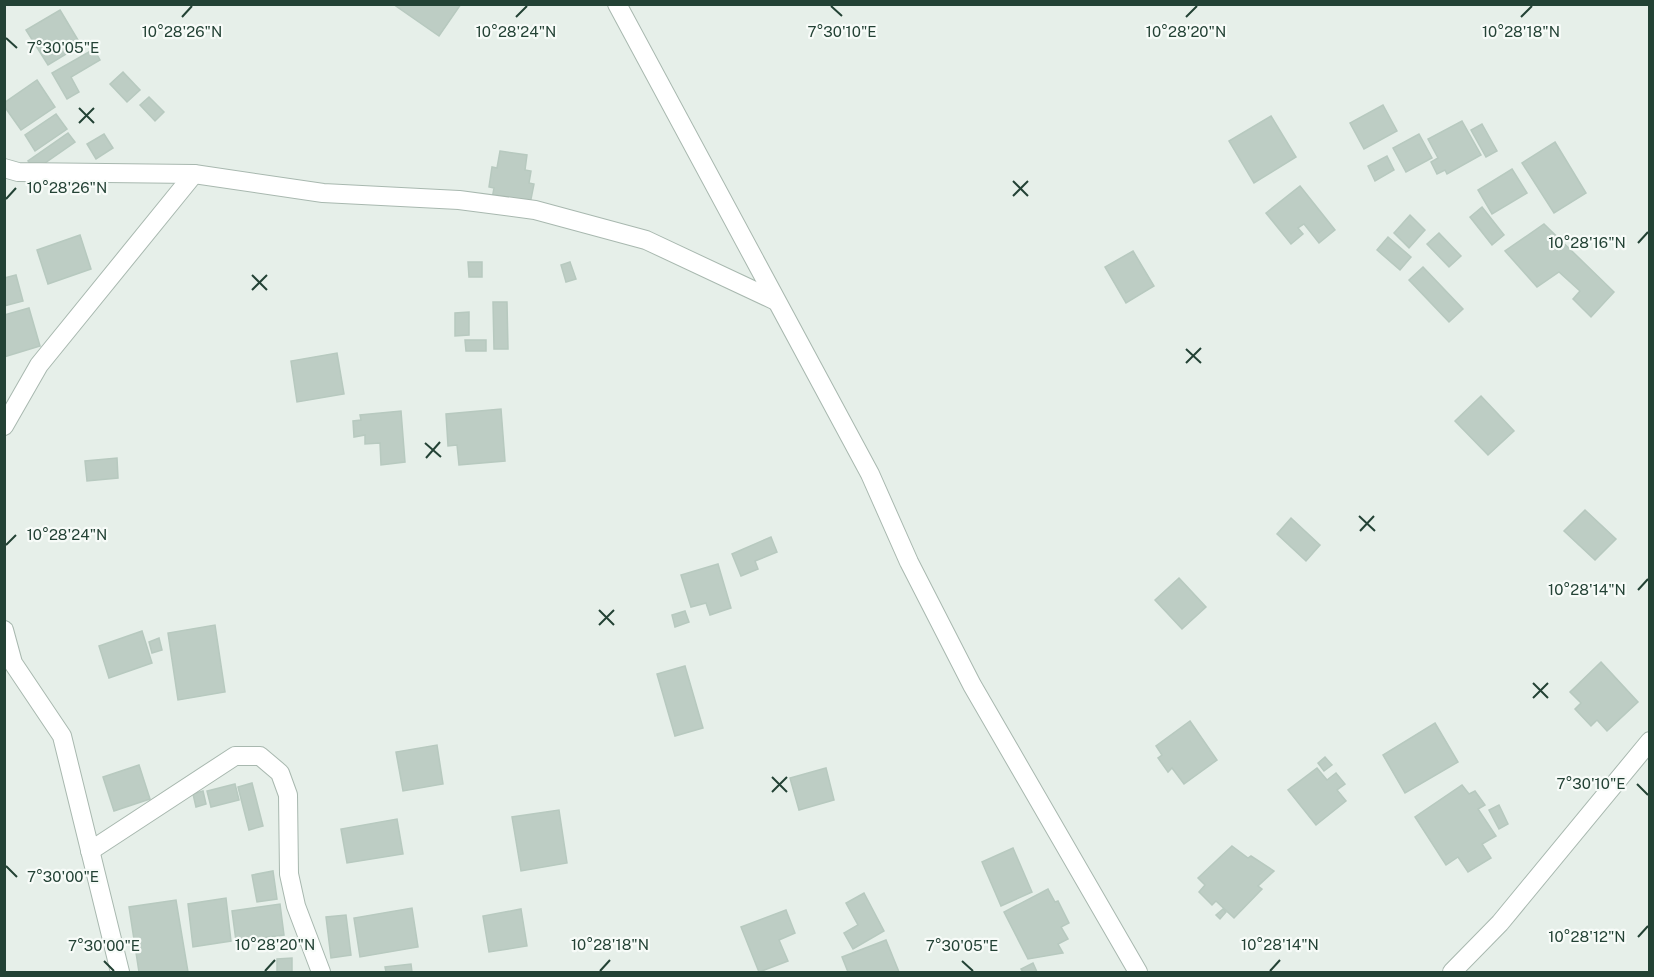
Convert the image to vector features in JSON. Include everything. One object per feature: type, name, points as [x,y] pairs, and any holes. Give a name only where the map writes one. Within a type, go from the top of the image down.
[{"type":"street","points":[[617,4],[870,474],[909,562],[972,685],[1138,972]]},
{"type":"street","points":[[4,168],[18,172],[194,174],[322,193],[459,200],[535,210],[646,240],[776,301]]},
{"type":"street","points":[[4,426],[39,365],[194,174]]},
{"type":"street","points":[[4,630],[13,663],[62,736],[120,972]]},
{"type":"street","points":[[1452,972],[1500,923],[1650,741]]},
{"type":"street","points":[[90,851],[235,756],[260,756],[280,773],[288,795],[289,874],[296,906],[321,972]]},
{"type":"building","points":[[393,4],[461,4],[439,36]]},
{"type":"building","points":[[60,10],[81,45],[48,65],[26,30]]},
{"type":"building","points":[[94,49],[100,60],[71,77],[79,92],[67,99],[52,73]]},
{"type":"building","points":[[123,72],[140,90],[127,102],[110,84]]},
{"type":"building","points":[[37,80],[55,107],[21,130],[4,103]]},
{"type":"building","points":[[149,97],[164,112],[155,121],[140,105]]},
{"type":"building","points":[[1383,105],[1397,131],[1364,149],[1350,123]]},
{"type":"building","points":[[56,114],[67,129],[35,151],[25,135]]},
{"type":"building","points":[[1271,116],[1296,157],[1254,183],[1229,141]]},
{"type":"building","points":[[1462,121],[1481,155],[1447,174],[1445,170],[1437,174],[1431,162],[1438,158],[1428,139]]},
{"type":"building","points":[[1482,124],[1497,151],[1486,157],[1471,130]]},
{"type":"building","points":[[68,133],[75,142],[35,170],[28,161]]},
{"type":"building","points":[[104,134],[113,148],[96,159],[87,144]]},
{"type":"building","points":[[1419,134],[1432,158],[1406,172],[1393,148]]},
{"type":"building","points":[[1555,142],[1586,193],[1554,213],[1522,163]]},
{"type":"building","points":[[500,151],[527,155],[525,170],[531,171],[529,183],[534,184],[530,204],[492,199],[494,188],[489,187],[492,167],[497,168]]},
{"type":"building","points":[[1387,156],[1394,170],[1375,181],[1368,166]]},
{"type":"building","points":[[1512,169],[1527,193],[1492,214],[1478,190]]},
{"type":"building","points":[[1300,186],[1335,230],[1319,243],[1304,224],[1298,228],[1303,234],[1291,244],[1266,213]]},
{"type":"building","points":[[1482,207],[1504,235],[1492,245],[1470,217]]},
{"type":"building","points":[[1410,215],[1425,230],[1409,248],[1394,233]]},
{"type":"building","points":[[1544,224],[1614,292],[1591,317],[1573,299],[1580,291],[1559,272],[1537,287],[1505,251]]},
{"type":"building","points":[[1439,233],[1461,256],[1449,267],[1427,244]]},
{"type":"building","points":[[80,235],[91,269],[48,284],[37,250]]},
{"type":"building","points":[[1388,237],[1411,257],[1400,270],[1377,250]]},
{"type":"building","points":[[1133,251],[1154,286],[1126,303],[1105,267]]},
{"type":"building","points":[[468,262],[482,262],[482,277],[469,277]]},
{"type":"building","points":[[570,262],[576,279],[566,282],[561,265]]},
{"type":"building","points":[[1423,267],[1463,309],[1449,322],[1409,280]]},
{"type":"building","points":[[16,275],[23,301],[4,306],[4,278]]},
{"type":"building","points":[[493,302],[507,302],[508,349],[494,349]]},
{"type":"building","points":[[29,308],[40,346],[4,357],[4,315]]},
{"type":"building","points":[[469,312],[469,335],[455,336],[455,313]]},
{"type":"building","points":[[465,340],[486,340],[486,351],[466,351]]},
{"type":"building","points":[[337,353],[344,394],[297,402],[291,361]]},
{"type":"building","points":[[1481,396],[1514,431],[1488,455],[1455,421]]},
{"type":"building","points":[[501,409],[505,461],[459,465],[457,445],[448,446],[446,414]]},
{"type":"building","points":[[401,411],[405,462],[381,465],[380,443],[365,444],[365,435],[354,437],[353,421],[361,420],[360,415]]},
{"type":"building","points":[[117,458],[118,478],[87,481],[85,461]]},
{"type":"building","points":[[1585,510],[1616,539],[1595,560],[1564,531]]},
{"type":"building","points":[[1291,518],[1320,545],[1306,561],[1277,534]]},
{"type":"building","points":[[771,537],[777,552],[755,561],[758,569],[741,576],[732,554]]},
{"type":"building","points":[[718,564],[731,608],[710,615],[706,603],[691,607],[681,575]]},
{"type":"building","points":[[1179,578],[1206,607],[1182,629],[1155,600]]},
{"type":"building","points":[[685,611],[689,622],[675,627],[672,615]]},
{"type":"building","points":[[215,625],[225,692],[178,700],[168,633]]},
{"type":"building","points":[[142,631],[152,663],[109,678],[99,646]]},
{"type":"building","points":[[159,638],[162,650],[152,653],[149,642]]},
{"type":"building","points":[[1601,662],[1638,702],[1607,731],[1597,720],[1591,726],[1575,709],[1581,703],[1570,692]]},
{"type":"building","points":[[685,666],[703,728],[675,736],[657,674]]},
{"type":"building","points":[[1190,721],[1217,760],[1184,784],[1172,768],[1168,772],[1158,758],[1162,755],[1156,746]]},
{"type":"building","points":[[1435,723],[1458,762],[1405,793],[1383,755]]},
{"type":"building","points":[[437,745],[443,784],[403,791],[396,752]]},
{"type":"building","points":[[1325,757],[1332,765],[1324,771],[1318,763]]},
{"type":"building","points":[[139,765],[150,799],[114,811],[103,777]]},
{"type":"building","points":[[826,768],[834,800],[799,810],[790,778]]},
{"type":"building","points":[[1317,768],[1327,780],[1336,773],[1345,784],[1337,790],[1346,801],[1316,825],[1288,790]]},
{"type":"building","points":[[252,783],[263,826],[249,830],[238,787]]},
{"type":"building","points":[[235,784],[239,800],[211,807],[207,791]]},
{"type":"building","points":[[1462,785],[1469,794],[1475,791],[1485,805],[1478,809],[1496,836],[1482,844],[1491,858],[1468,872],[1458,857],[1446,865],[1415,817]]},
{"type":"building","points":[[203,791],[206,804],[196,807],[193,794]]},
{"type":"building","points":[[1499,805],[1508,824],[1499,829],[1489,810]]},
{"type":"building","points":[[559,810],[567,863],[521,871],[512,817]]},
{"type":"building","points":[[397,819],[403,854],[347,863],[341,829]]},
{"type":"building","points":[[1232,846],[1248,858],[1251,856],[1274,871],[1258,886],[1262,889],[1234,918],[1216,901],[1212,905],[1199,892],[1205,885],[1198,878]]},
{"type":"building","points":[[1013,848],[1032,892],[1001,906],[982,862]]},
{"type":"building","points":[[273,871],[277,899],[257,902],[252,875]]},
{"type":"building","points":[[1048,889],[1055,902],[1058,901],[1069,923],[1061,927],[1068,939],[1058,944],[1063,953],[1028,959],[1004,912]]},
{"type":"building","points":[[864,893],[884,931],[853,949],[844,933],[858,925],[846,903]]},
{"type":"building","points":[[226,898],[231,941],[193,947],[188,904]]},
{"type":"building","points":[[176,900],[188,972],[139,972],[129,907]]},
{"type":"building","points":[[280,904],[284,935],[236,941],[232,911]]},
{"type":"building","points":[[412,908],[418,947],[360,957],[354,918]]},
{"type":"building","points":[[521,909],[527,946],[489,952],[483,916]]},
{"type":"building","points":[[1223,909],[1226,912],[1220,919],[1216,915]]},
{"type":"building","points":[[786,910],[795,933],[779,940],[788,961],[759,972],[741,927]]},
{"type":"building","points":[[346,915],[351,955],[331,958],[326,917]]},
{"type":"building","points":[[886,940],[899,972],[848,972],[842,957]]},
{"type":"building","points":[[292,958],[292,972],[277,972],[277,959]]},
{"type":"building","points":[[1033,963],[1037,972],[1023,972],[1021,969]]},
{"type":"building","points":[[411,964],[412,972],[386,972],[385,967]]}]
